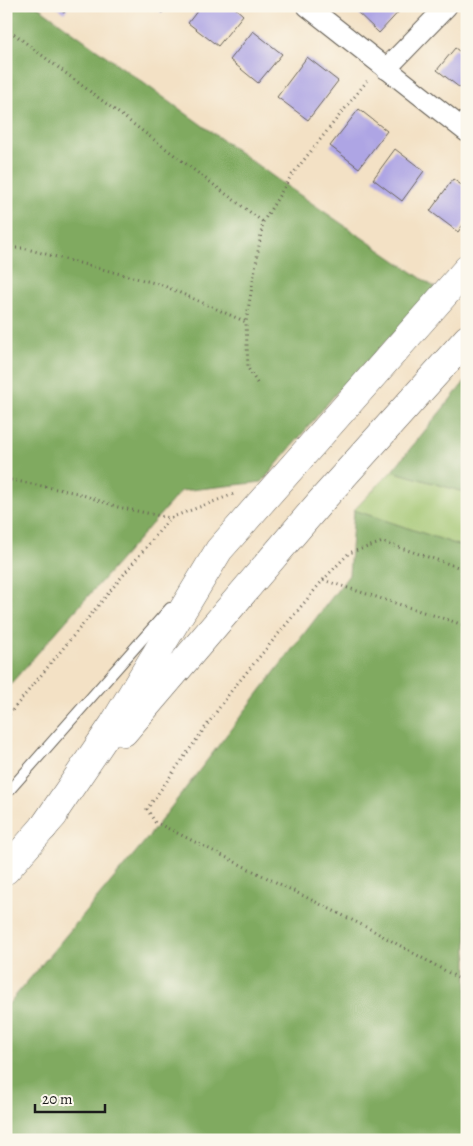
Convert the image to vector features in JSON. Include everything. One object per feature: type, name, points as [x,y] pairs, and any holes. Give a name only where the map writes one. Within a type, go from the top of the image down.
[{"type":"highway","points":[[43,828],[113,725],[219,550],[351,398],[467,269]]},
{"type":"highway","points":[[6,870],[322,500],[392,420],[467,339]]},
{"type":"street","points":[[307,6],[467,132]]},
{"type":"street","points":[[383,67],[447,6]]},
{"type":"lane","points":[[6,794],[219,550]]},
{"type":"path","points":[[6,28],[263,222]]},
{"type":"path","points":[[258,383],[248,368],[246,322],[263,222],[291,176],[383,67]]},
{"type":"path","points":[[6,248],[23,248],[162,285],[246,322]]},
{"type":"path","points":[[6,480],[77,492],[118,506],[170,518]]},
{"type":"path","points":[[6,718],[170,518],[239,492]]},
{"type":"path","points":[[467,570],[383,542],[350,553],[323,580],[232,690],[147,809],[156,822],[372,930],[467,983]]},
{"type":"path","points":[[323,580],[467,626]]},
{"type":"green space","points":[[6,6],[37,6],[278,180],[437,289],[338,391],[262,482],[181,491],[6,689]]},
{"type":"green space","points":[[467,379],[467,493],[392,471]]},
{"type":"green space","points":[[392,471],[467,493],[467,548],[354,510]]},
{"type":"green space","points":[[354,510],[467,548],[467,1140],[6,1140],[6,1007],[146,840],[349,575]]},
{"type":"building","points":[[55,6],[69,6],[64,13]]},
{"type":"building","points":[[153,6],[167,6],[162,13]]},
{"type":"building","points":[[201,6],[233,6],[243,15],[218,46],[188,23]]},
{"type":"building","points":[[351,6],[404,6],[379,33]]},
{"type":"building","points":[[253,31],[282,54],[258,83],[230,60]]},
{"type":"building","points":[[455,48],[467,57],[467,80],[460,88],[437,70]]},
{"type":"building","points":[[307,57],[338,81],[308,120],[277,97]]},
{"type":"building","points":[[359,109],[387,131],[359,168],[330,146]]},
{"type":"building","points":[[395,149],[424,171],[402,201],[373,179]]},
{"type":"building","points":[[453,179],[467,189],[467,219],[458,232],[430,211]]}]
